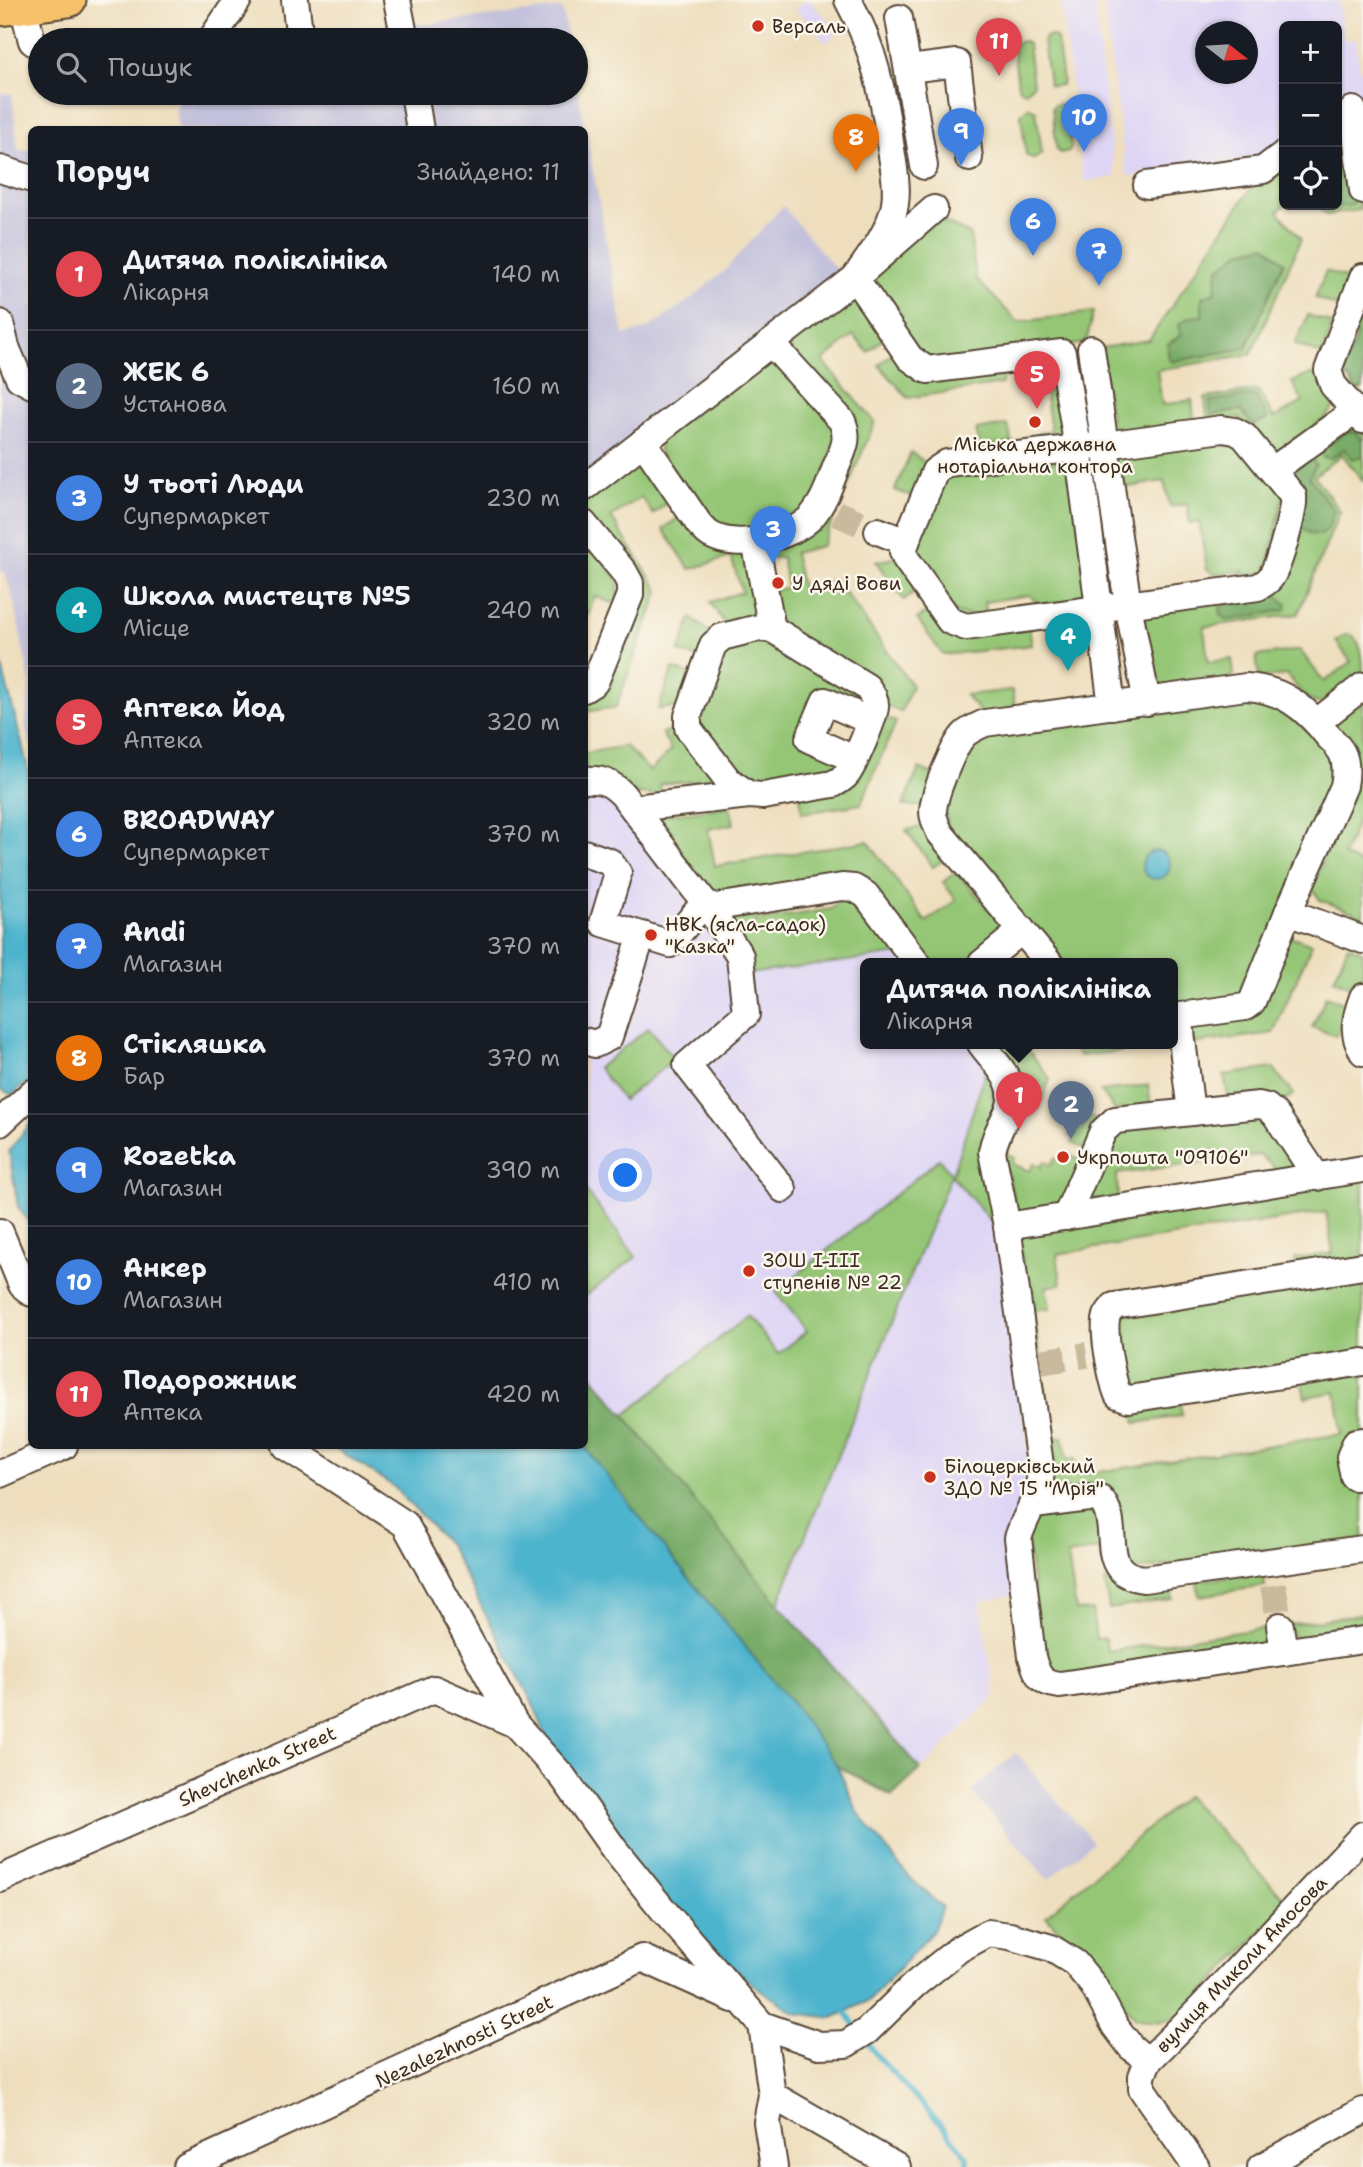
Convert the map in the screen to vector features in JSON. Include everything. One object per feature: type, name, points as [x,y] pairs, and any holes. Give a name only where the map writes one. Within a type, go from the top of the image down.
[{"type":"main road","points":[[12,8],[69,0]]},
{"type":"street","points":[[219,28],[238,0]]},
{"type":"street","points":[[295,0],[299,28]]},
{"type":"street","points":[[397,0],[403,28]]},
{"type":"street","points":[[588,485],[855,278],[880,242],[914,215],[895,180],[883,90],[873,52],[848,0]]},
{"type":"street","points":[[12,8],[28,34]]},
{"type":"street","points":[[865,35],[910,16],[909,69],[924,166]]},
{"type":"street","points":[[909,69],[957,63],[969,158]]},
{"type":"street","points":[[416,105],[419,126]]},
{"type":"street","points":[[1346,112],[1363,191]]},
{"type":"street","points":[[1147,185],[1263,170],[1279,159]]},
{"type":"street","points":[[0,169],[10,170],[28,182]]},
{"type":"street","points":[[1273,470],[1359,416],[1333,385],[1328,370],[1363,277]]},
{"type":"street","points":[[855,278],[911,358],[927,370],[1062,353],[1078,449],[1112,705]]},
{"type":"street","points":[[0,323],[6,347],[19,378],[28,383]]},
{"type":"street","points":[[643,442],[709,535],[738,542],[774,537],[827,510],[847,433],[842,421],[771,343]]},
{"type":"street","points":[[1091,349],[1128,605],[1147,702]]},
{"type":"street","points":[[1222,429],[1244,436],[1289,489],[1294,503],[1271,579],[1258,587],[973,628],[950,621],[910,566],[904,552],[905,542],[935,471],[947,463],[1078,449],[1222,429]]},
{"type":"street","points":[[588,529],[624,572],[630,583],[630,595],[595,682],[588,686]]},
{"type":"street","points":[[878,531],[905,542]]},
{"type":"street","points":[[755,541],[772,629]]},
{"type":"street","points":[[634,808],[749,795],[763,796],[833,784],[842,780],[849,772],[875,708],[875,699],[867,687],[772,629],[758,628],[733,634],[722,637],[713,645],[688,716],[688,727],[728,780],[749,795]]},
{"type":"street","points":[[1317,722],[1363,685]]},
{"type":"street","points":[[1045,958],[940,833],[936,824],[933,813],[935,801],[958,742],[966,733],[985,723],[1112,705],[1257,688],[1283,695],[1310,713],[1342,753],[1346,775],[1344,786],[1288,912],[1252,1002],[1245,1007],[1178,1017]]},
{"type":"street","points":[[854,759],[809,739],[825,701],[870,720]]},
{"type":"street","points":[[588,780],[602,780],[613,784],[634,808],[707,905],[740,956],[746,1014],[687,1065],[783,1189]]},
{"type":"street","points":[[588,854],[610,862],[618,873],[603,923],[670,944],[707,905],[842,887],[854,888],[866,895],[913,958]]},
{"type":"street","points":[[1288,912],[1363,940]]},
{"type":"street","points":[[988,958],[1022,930]]},
{"type":"street","points":[[588,1042],[595,1044],[609,1037],[642,935]]},
{"type":"street","points":[[1363,997],[1355,1028],[1357,1043],[1363,1052]]},
{"type":"street","points":[[1178,1030],[1191,1112]]},
{"type":"street","points":[[985,1049],[1005,1075],[1014,1097],[994,1141],[992,1152],[1033,1363],[1040,1488],[1018,1538],[1032,1657],[1037,1676],[1042,1681],[1060,1685],[1282,1639],[1363,1640]]},
{"type":"street","points":[[0,1123],[28,1097]]},
{"type":"street","points":[[1066,1217],[1102,1131],[1115,1120],[1247,1105],[1267,1107],[1275,1114],[1317,1177]]},
{"type":"street","points":[[1007,1226],[1363,1169]]},
{"type":"street","points":[[0,1233],[22,1285],[28,1290]]},
{"type":"street","points":[[1363,1266],[1114,1306],[1108,1314],[1098,1354],[1118,1395],[1129,1399],[1363,1362]]},
{"type":"street","points":[[1363,1441],[1356,1442],[1350,1457],[1354,1477],[1363,1476]]},
{"type":"street","points":[[0,1474],[57,1449]]},
{"type":"street","points":[[290,1449],[405,1524],[515,1724],[563,1777],[614,1849],[762,2025],[819,2045],[846,2044],[859,2036],[914,1985],[959,1949],[988,1933],[1010,1936],[1051,1948],[1075,1963],[1093,1985],[1115,2026],[1131,2047],[1148,2061],[1142,2076],[1142,2089],[1196,2167]]},
{"type":"street","points":[[1034,1505],[1100,1499],[1107,1506],[1114,1558],[1120,1571],[1130,1578],[1271,1574],[1363,1549]]},
{"type":"street","name":"Shevchenka Street","points":[[0,1879],[433,1689],[515,1724]]},
{"type":"street","name":"вулиця Миколи Амосова","points":[[1148,2061],[1363,1835]]},
{"type":"street","name":"Nezalezhnosti Street","points":[[187,2167],[642,1958],[741,2003]]},
{"type":"street","points":[[762,2025],[772,2095],[767,2122],[774,2167]]},
{"type":"street","points":[[772,2095],[897,2167]]},
{"type":"street","points":[[1261,2167],[1363,2111]]},
{"type":"shaded area","points":[[805,0],[809,0],[838,31],[826,43],[795,9]]},
{"type":"shaded area","points":[[1061,0],[1094,0],[1115,177],[1083,181]]},
{"type":"shaded area","points":[[1103,0],[1339,0],[1342,21],[1279,21],[1279,155],[1127,176]]},
{"type":"shaded area","points":[[562,8],[566,28],[390,28]]},
{"type":"shaded area","points":[[1342,24],[1344,40],[1356,39],[1360,72],[1363,72],[1363,103],[1342,105]]},
{"type":"shaded area","points":[[12,93],[18,151],[28,150],[28,674],[15,606],[5,572],[0,572],[0,94]]},
{"type":"shaded area","points":[[177,105],[581,105],[585,126],[178,126]]},
{"type":"shaded area","points":[[588,144],[624,335],[647,329],[692,298],[724,271],[783,206],[838,272],[692,397],[588,475]]},
{"type":"shaded area","points":[[28,701],[28,737],[25,726]]},
{"type":"shaded area","points":[[600,791],[611,797],[702,913],[901,954],[904,958],[860,958],[860,1049],[976,1049],[988,1065],[997,1228],[1031,1470],[1014,1594],[980,1602],[995,1697],[921,1769],[778,1604],[588,1371],[588,792]]},
{"type":"shaded area","points":[[1016,1753],[1093,1842],[1048,1880],[971,1791]]},
{"type":"green space","points":[[1051,36],[1057,39],[1063,81],[1061,85],[1052,86],[1049,84],[1043,41]]},
{"type":"green space","points":[[1024,41],[1028,44],[1033,85],[1026,91],[1018,86],[1013,47]]},
{"type":"green space","points":[[1060,104],[1066,107],[1071,147],[1069,151],[1061,153],[1057,150],[1052,108]]},
{"type":"green space","points":[[1028,107],[1036,111],[1042,153],[1034,159],[1026,155],[1021,114]]},
{"type":"green space","points":[[1342,123],[1350,127],[1360,210],[1326,215],[1322,210],[1342,210]]},
{"type":"green space","points":[[1348,160],[1353,205],[1342,206],[1342,161]]},
{"type":"green space","points":[[1279,165],[1278,211],[1301,239],[1251,354],[1157,370],[1162,405],[1192,400],[1192,425],[1113,437],[1100,348],[1149,340],[1263,170]]},
{"type":"green space","points":[[933,217],[970,234],[976,279],[1018,322],[1093,312],[1086,343],[942,363],[926,361],[871,287],[872,269]]},
{"type":"green space","points":[[1265,245],[1284,262],[1246,348],[1171,362],[1168,344],[1181,335],[1179,324],[1190,317],[1202,316],[1202,297],[1215,292],[1218,269],[1241,251]]},
{"type":"green space","points":[[1326,271],[1351,280],[1340,308],[1315,298]]},
{"type":"green space","points":[[851,291],[883,339],[868,352],[853,335],[823,361],[875,422],[839,507],[826,502],[854,437],[785,341]]},
{"type":"green space","points":[[1363,310],[1363,389],[1359,391],[1344,377],[1341,367],[1348,358],[1356,337],[1354,326]]},
{"type":"green space","points":[[1308,315],[1333,324],[1322,355],[1295,344]]},
{"type":"green space","points":[[895,351],[906,366],[1053,363],[1068,437],[980,447],[976,430],[1008,425],[1012,443],[1038,438],[1038,433],[1051,431],[1043,377],[1029,379],[1027,373],[1002,377],[1002,384],[908,398],[879,365]]},
{"type":"green space","points":[[769,358],[840,430],[817,495],[798,517],[760,531],[715,527],[659,452],[659,439]]},
{"type":"green space","points":[[1311,374],[1317,376],[1335,405],[1327,417],[1279,450],[1265,447],[1238,417],[1218,421],[1210,420],[1207,416],[1205,398],[1258,390],[1274,418],[1303,402],[1292,382]]},
{"type":"green space","points":[[1255,395],[1268,419],[1252,425],[1241,410],[1211,415],[1210,401]]},
{"type":"green space","points":[[1350,426],[1363,432],[1363,481],[1342,454],[1314,476],[1340,511],[1298,614],[1204,627],[1208,662],[1232,659],[1234,675],[1230,680],[1157,692],[1142,611],[1256,595],[1291,482],[1291,469]]},
{"type":"green space","points":[[1351,431],[1363,441],[1363,457],[1352,459],[1344,449],[1331,458],[1323,457],[1321,451]]},
{"type":"green space","points":[[1227,436],[1284,492],[1266,572],[1245,576],[1243,571],[1215,574],[1207,569],[1199,522],[1190,524],[1187,504],[1170,507],[1164,481],[1117,489],[1114,456]]},
{"type":"green space","points":[[911,452],[931,467],[917,499],[895,490]]},
{"type":"green space","points":[[638,457],[673,498],[653,514],[641,497],[611,517],[659,591],[616,707],[588,712],[588,689],[636,594],[588,520],[588,495]]},
{"type":"green space","points":[[1068,460],[1089,590],[1085,600],[1041,608],[1030,595],[984,602],[986,616],[958,615],[916,561],[913,545],[948,472]]},
{"type":"green space","points":[[1313,460],[1316,465],[1309,477],[1334,511],[1328,529],[1322,535],[1311,534],[1302,528],[1295,479],[1299,466]]},
{"type":"green space","points":[[821,514],[833,519],[822,546],[794,553],[802,588],[836,580],[912,686],[901,712],[883,704],[778,622],[773,590],[787,588],[782,557],[767,559],[765,545]]},
{"type":"green space","points":[[682,515],[749,548],[764,619],[726,626],[710,602],[742,592],[731,557],[690,569],[663,529]]},
{"type":"green space","points":[[588,538],[619,582],[618,599],[612,603],[595,596],[588,616]]},
{"type":"green space","points":[[898,557],[919,588],[904,600],[876,562]]},
{"type":"green space","points":[[1275,593],[1287,605],[1285,610],[1228,620],[1221,615],[1220,607],[1225,604]]},
{"type":"green space","points":[[932,608],[1029,626],[1032,645],[943,655],[917,619]]},
{"type":"green space","points":[[691,618],[711,633],[701,659],[679,652]]},
{"type":"green space","points":[[1346,635],[1352,635],[1358,644],[1363,675],[1324,703],[1307,698],[1287,675],[1259,678],[1256,656],[1300,650],[1324,682],[1351,662],[1336,641]]},
{"type":"green space","points":[[760,637],[858,693],[866,712],[822,693],[802,742],[846,761],[836,775],[745,785],[697,725],[718,650]]},
{"type":"green space","points":[[673,669],[694,675],[683,706],[658,709]]},
{"type":"green space","points":[[1012,690],[1016,711],[984,716],[965,695]]},
{"type":"green space","points":[[1363,696],[1363,808],[1343,856],[1363,865],[1363,916],[1320,900],[1312,888],[1352,787],[1332,726]]},
{"type":"green space","points":[[1232,697],[1278,703],[1334,755],[1338,773],[1249,995],[1178,1008],[1178,958],[1056,958],[948,830],[944,803],[965,753],[980,737]]},
{"type":"green space","points":[[877,715],[896,722],[861,804],[802,813],[800,795],[829,792]]},
{"type":"green space","points":[[679,731],[722,782],[713,790],[704,780],[660,784],[661,795],[633,794],[588,774],[588,752],[625,746],[650,771],[671,750],[662,733]]},
{"type":"green space","points":[[919,768],[938,776],[926,806],[903,806]]},
{"type":"green space","points":[[730,806],[734,824],[708,829],[715,866],[868,841],[926,922],[956,900],[943,882],[956,872],[1003,924],[1002,929],[989,947],[976,958],[923,958],[874,893],[715,897],[658,821],[661,816]]},
{"type":"green space","points":[[930,825],[950,855],[933,867],[906,830]]},
{"type":"green space","points":[[842,897],[854,897],[901,954],[748,974],[726,911],[748,909],[757,921],[831,909]]},
{"type":"green space","points":[[1290,936],[1312,944],[1273,1033],[1189,1044],[1185,1021],[1242,1014]]},
{"type":"green space","points":[[1348,945],[1363,952],[1363,976],[1358,989],[1334,979]]},
{"type":"green space","points":[[1326,996],[1349,1005],[1336,1036],[1312,1027]]},
{"type":"green space","points":[[649,1028],[674,1059],[623,1100],[598,1068]]},
{"type":"green space","points":[[990,1049],[1028,1049],[1050,1079],[1040,1108],[1036,1106],[1032,1115],[1024,1112],[1018,1125]]},
{"type":"green space","points":[[1074,1049],[1141,1049],[1080,1056]]},
{"type":"green space","points":[[988,1065],[1004,1086],[997,1228],[951,1175],[778,1604],[624,1416],[747,1316],[778,1354],[807,1331],[776,1292],[939,1159],[952,1174]]},
{"type":"green space","points":[[1273,1068],[1294,1094],[1276,1106],[1229,1101],[1224,1075]]},
{"type":"green space","points":[[1148,1085],[1151,1107],[1115,1110],[1101,1091]]},
{"type":"green space","points":[[1076,1106],[1099,1123],[1088,1150],[1072,1143],[1074,1138],[1069,1136],[1072,1129],[1067,1127]]},
{"type":"green space","points":[[1256,1112],[1296,1158],[1294,1169],[1279,1172],[1260,1155],[1117,1174],[1118,1201],[1096,1200],[1087,1190],[1113,1131]]},
{"type":"green space","points":[[1009,1133],[1015,1133],[1006,1154],[1014,1158],[1012,1164],[1030,1171],[1034,1163],[1041,1167],[1044,1161],[1051,1165],[1055,1158],[1064,1162],[1068,1154],[1083,1161],[1063,1203],[1024,1213],[1016,1208],[1000,1145]]},
{"type":"green space","points":[[1363,1176],[1363,1259],[1295,1271],[1294,1259],[1333,1253],[1326,1212],[1057,1254],[1061,1284],[1046,1287],[1050,1309],[1033,1311],[1040,1356],[1031,1358],[1020,1234]]},
{"type":"green space","points":[[588,1193],[636,1257],[588,1294]]},
{"type":"green space","points":[[1363,1273],[1363,1353],[1126,1390],[1114,1316]]},
{"type":"green space","points":[[1041,1368],[1052,1439],[1063,1437],[1067,1460],[1075,1459],[1078,1475],[1342,1434],[1336,1392],[1305,1397],[1301,1379],[1363,1368],[1363,1539],[1137,1570],[1123,1557],[1112,1488],[1071,1494],[1056,1491],[1049,1486],[1033,1369]]},
{"type":"green space","points":[[588,1371],[778,1604],[921,1769],[892,1796],[837,1766],[794,1706],[670,1557],[586,1449]]},
{"type":"green space","points":[[1179,1397],[1182,1416],[1136,1423],[1133,1405]]},
{"type":"green space","points":[[1093,1507],[1110,1563],[1102,1564],[1100,1549],[1068,1555],[1076,1611],[1092,1610],[1096,1639],[1105,1638],[1107,1651],[1273,1627],[1272,1642],[1064,1679],[1044,1671],[1026,1535],[1034,1518]]},
{"type":"green space","points":[[1264,1573],[1265,1586],[1199,1596],[1197,1581]]},
{"type":"green space","points":[[1119,1578],[1170,1583],[1173,1599],[1109,1609],[1105,1582]]},
{"type":"green space","points":[[1363,1614],[1363,1632],[1296,1639],[1286,1625]]},
{"type":"green space","points":[[1186,1796],[1289,1903],[1180,2016],[1158,2022],[1147,2021],[1135,2018],[1046,1916]]},
{"type":"water","points":[[0,660],[28,771],[28,1082],[12,1095],[0,1089]]},
{"type":"water","points":[[1156,851],[1166,855],[1170,865],[1166,875],[1156,879],[1146,875],[1142,865],[1146,855]]},
{"type":"water","points":[[28,1127],[28,1220],[18,1207],[9,1151]]},
{"type":"water","points":[[337,1449],[586,1449],[794,1706],[837,1766],[858,1812],[908,1876],[942,1907],[933,1931],[870,2000],[833,2018],[795,2013],[758,1988],[665,1912],[563,1777],[533,1704],[449,1545],[393,1486]]},
{"type":"waterway","points":[[843,2009],[858,2029]]},
{"type":"waterway","points":[[865,2040],[946,2130],[967,2157],[968,2167]]},
{"type":"tunnel","points":[[836,513],[878,531]]},
{"type":"tunnel","points":[[1040,1362],[1087,1355]]},
{"type":"tunnel","points":[[1273,1585],[1280,1626]]},
{"type":"place","name":"Версаль","points":[[758,26]]},
{"type":"place","name":"Подорожник","points":[[999,76]]},
{"type":"place","name":"Анкер","points":[[1084,152]]},
{"type":"place","name":"Rozetka","points":[[961,166]]},
{"type":"place","name":"Стікляшка","points":[[856,172]]},
{"type":"place","name":"BROADWAY","points":[[1033,256]]},
{"type":"place","name":"Andi","points":[[1099,286]]},
{"type":"place","name":"Аптека Йод","points":[[1037,409]]},
{"type":"place","name":"Міська державна нотаріальна контора","points":[[1035,422]]},
{"type":"place","name":"У тьоті Люди","points":[[773,564]]},
{"type":"place","name":"У дяді Вови","points":[[778,583]]},
{"type":"place","name":"Школа мистецтв №5","points":[[1068,671]]},
{"type":"place","name":"НВК (ясла-садок) \"Казка\"","points":[[651,935]]},
{"type":"place","name":"Дитяча поліклініка","points":[[1019,1130]]},
{"type":"place","name":"ЖЕК 6","points":[[1071,1139]]},
{"type":"place","name":"Укрпошта \"09106\"","points":[[1063,1157]]},
{"type":"place","name":"ЗОШ І-ІІІ ступенів № 22","points":[[749,1271]]},
{"type":"place","name":"Білоцерківський ЗДО № 15 \"Мрія\"","points":[[930,1477]]}]
